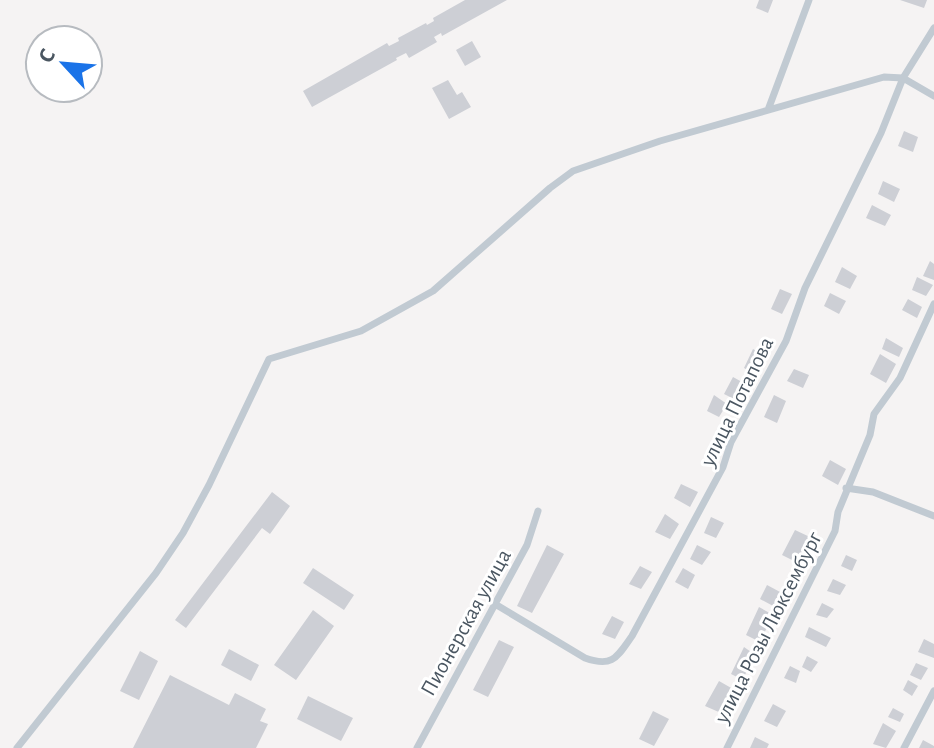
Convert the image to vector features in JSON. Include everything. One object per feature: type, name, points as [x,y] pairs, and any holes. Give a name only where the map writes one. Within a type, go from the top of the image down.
[{"type":"street","points":[[768,110],[809,0]]},
{"type":"street","name":"улица Потапова","points":[[495,604],[585,658],[601,664],[615,659],[632,636],[723,467],[731,442],[786,341],[805,288],[881,133],[903,78],[934,28]]},
{"type":"street","points":[[17,748],[156,573],[183,533],[269,359],[361,331],[433,291],[573,171],[660,141],[884,77],[903,78],[934,96]]},
{"type":"street","name":"улица Розы Люксембург","points":[[727,748],[835,531],[846,488],[870,435],[874,414],[900,378],[934,304]]},
{"type":"street","points":[[846,488],[873,492],[934,516]]},
{"type":"street","name":"Пионерская улица","points":[[417,748],[527,545],[538,511]]},
{"type":"street","points":[[904,748],[934,691]]},
{"type":"building","points":[[465,0],[507,0],[442,36],[441,33],[434,37],[437,42],[409,58],[406,53],[396,58],[312,107],[303,91],[387,43],[389,46],[399,41],[398,38],[427,25],[434,21],[433,18]]},
{"type":"building","points":[[759,0],[773,0],[768,13],[756,8]]},
{"type":"building","points":[[900,0],[927,0],[924,8]]},
{"type":"building","points":[[472,41],[481,57],[465,66],[456,50]]},
{"type":"building","points":[[448,80],[457,95],[462,92],[471,107],[449,119],[432,88]]},
{"type":"building","points":[[904,131],[918,137],[913,152],[898,146]]},
{"type":"building","points":[[883,181],[900,189],[894,202],[878,194]]},
{"type":"building","points":[[872,205],[891,215],[885,226],[866,218]]},
{"type":"building","points":[[930,261],[934,264],[934,280],[923,276]]},
{"type":"building","points":[[842,267],[857,276],[850,289],[835,282]]},
{"type":"building","points":[[917,277],[933,285],[926,296],[912,290]]},
{"type":"building","points":[[780,289],[792,294],[782,314],[771,309]]},
{"type":"building","points":[[830,293],[846,301],[839,314],[824,306]]},
{"type":"building","points":[[908,299],[922,307],[917,318],[902,310]]},
{"type":"building","points":[[886,338],[903,348],[899,357],[882,349]]},
{"type":"building","points":[[753,349],[767,357],[757,375],[744,368]]},
{"type":"building","points":[[880,354],[896,364],[886,383],[870,374]]},
{"type":"building","points":[[794,369],[809,375],[803,388],[787,381]]},
{"type":"building","points":[[733,377],[751,387],[742,403],[724,394]]},
{"type":"building","points":[[714,395],[727,404],[719,417],[707,411]]},
{"type":"building","points":[[774,395],[786,401],[777,423],[764,417]]},
{"type":"building","points":[[830,460],[846,469],[838,485],[822,476]]},
{"type":"building","points":[[681,484],[698,492],[690,507],[674,498]]},
{"type":"building","points":[[272,492],[290,506],[270,534],[262,528],[186,628],[175,620]]},
{"type":"building","points":[[665,514],[679,524],[670,539],[655,532]]},
{"type":"building","points":[[711,517],[724,523],[716,538],[704,533]]},
{"type":"building","points":[[795,530],[812,538],[798,563],[782,555]]},
{"type":"building","points":[[547,545],[564,554],[532,613],[517,606]]},
{"type":"building","points":[[697,545],[711,552],[702,565],[690,559]]},
{"type":"building","points":[[846,555],[857,560],[852,571],[841,566]]},
{"type":"building","points":[[640,566],[652,572],[641,589],[629,584]]},
{"type":"building","points":[[313,568],[354,595],[344,610],[303,583]]},
{"type":"building","points":[[683,568],[695,575],[688,589],[675,582]]},
{"type":"building","points":[[833,579],[846,585],[840,595],[827,591]]},
{"type":"building","points":[[767,585],[782,593],[775,607],[760,599]]},
{"type":"building","points":[[822,603],[834,609],[827,618],[816,615]]},
{"type":"building","points":[[759,607],[773,615],[760,642],[746,635]]},
{"type":"building","points":[[313,610],[334,626],[296,680],[274,665]]},
{"type":"building","points":[[612,616],[624,622],[615,639],[602,634]]},
{"type":"building","points":[[809,627],[831,638],[826,647],[805,637]]},
{"type":"building","points":[[924,639],[934,644],[934,658],[918,652]]},
{"type":"building","points":[[499,640],[514,647],[488,697],[473,690]]},
{"type":"building","points":[[744,647],[754,654],[743,680],[731,674]]},
{"type":"building","points":[[229,649],[259,665],[251,681],[221,665]]},
{"type":"building","points":[[140,651],[158,661],[139,700],[120,691]]},
{"type":"building","points":[[807,656],[818,662],[811,672],[802,667]]},
{"type":"building","points":[[916,663],[928,668],[921,680],[910,675]]},
{"type":"building","points":[[790,666],[800,671],[796,683],[784,678]]},
{"type":"building","points":[[170,675],[229,705],[235,693],[266,709],[260,721],[268,724],[256,748],[133,748]]},
{"type":"building","points":[[908,680],[918,686],[912,696],[903,690]]},
{"type":"building","points":[[719,681],[733,689],[721,713],[705,706]]},
{"type":"building","points":[[308,696],[353,718],[341,741],[297,719]]},
{"type":"building","points":[[773,704],[786,711],[777,727],[764,721]]},
{"type":"building","points":[[893,708],[904,714],[900,722],[888,717]]},
{"type":"building","points":[[653,711],[669,719],[654,746],[639,739]]},
{"type":"building","points":[[883,723],[896,731],[886,748],[873,744]]},
{"type":"building","points":[[755,737],[769,744],[767,748],[750,748]]},
{"type":"building","points":[[923,740],[934,746],[934,748],[919,748]]}]
